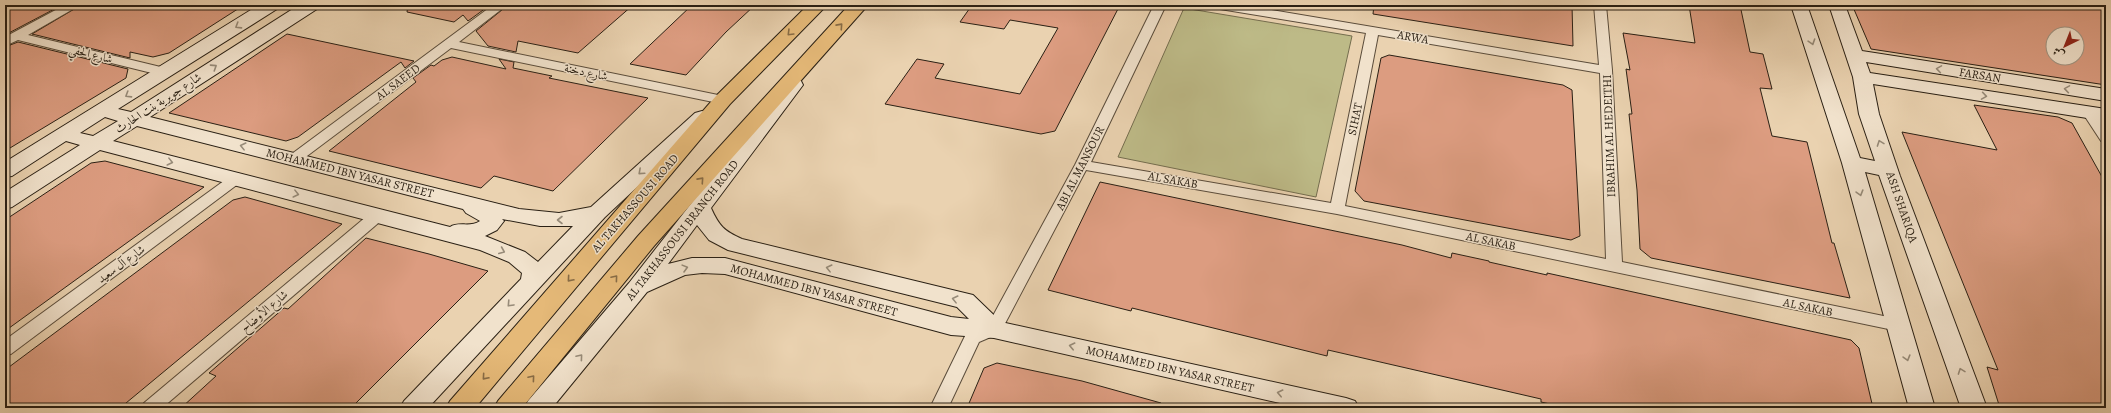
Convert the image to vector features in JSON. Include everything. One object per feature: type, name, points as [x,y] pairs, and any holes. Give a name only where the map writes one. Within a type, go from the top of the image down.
[{"type":"main road","name":"AL TAKHASSOUSI ROAD","points":[[459,408],[723,100],[818,5]]},
{"type":"main road","points":[[507,408],[646,241],[859,5]]},
{"type":"street","points":[[5,42],[74,5]]},
{"type":"street","name":"شارع جويرية بنت الحارث","points":[[5,171],[271,5]]},
{"type":"street","name":"شارع جويرية بنت الحارث","points":[[5,202],[311,5]]},
{"type":"street","name":"AL SAEED","points":[[294,159],[501,5]]},
{"type":"street","name":"ABI AL MANSOUR","points":[[994,329],[1082,165],[1160,5]]},
{"type":"street","name":"ARWA","points":[[1220,5],[1606,70]]},
{"type":"street","name":"IBRAHIM AL HEDEITHI","points":[[1600,5],[1606,70],[1614,267]]},
{"type":"street","points":[[1800,5],[1852,163],[1922,408]]},
{"type":"street","name":"ASH SHARIQA","points":[[1837,5],[1862,77],[1869,114],[1974,408]]},
{"type":"street","name":"SIHAT","points":[[1337,209],[1373,30]]},
{"type":"street","name":"شارع الحفي","points":[[17,36],[164,72]]},
{"type":"street","name":"شارع دخنة","points":[[449,44],[723,100]]},
{"type":"street","name":"AL TAKHASSOUSI BRANCH ROAD","points":[[537,408],[637,289],[821,47]]},
{"type":"street","name":"FARSAN","points":[[1854,55],[2106,95]]},
{"type":"street","name":"FARSAN","points":[[1862,77],[2098,113]]},
{"type":"street","points":[[413,408],[598,212],[723,100]]},
{"type":"street","name":"MOHAMMED IBN YASAR STREET","points":[[103,111],[519,216],[547,220],[576,220],[598,212]]},
{"type":"street","points":[[2098,113],[2106,138]]},
{"type":"street","points":[[138,154],[116,143],[117,136],[132,126],[175,129]]},
{"type":"street","points":[[65,134],[138,154],[378,214],[487,244],[517,257],[534,270],[532,281]]},
{"type":"street","points":[[5,171],[51,146],[67,144],[73,146],[75,151],[22,191]]},
{"type":"street","points":[[1852,163],[1889,170]]},
{"type":"street","name":"AL SAKAB","points":[[1082,165],[1337,209],[1898,325]]},
{"type":"street","name":"شارع آل سعيد","points":[[5,349],[237,178]]},
{"type":"street","points":[[406,222],[467,232],[478,232],[486,229],[493,221],[482,212],[436,195]]},
{"type":"street","name":"MOHAMMED IBN YASAR STREET","points":[[700,207],[709,229],[716,236],[736,245],[965,301],[994,329]]},
{"type":"street","name":"شارع الأوضاح","points":[[150,408],[378,214]]},
{"type":"street","name":"MOHAMMED IBN YASAR STREET","points":[[637,289],[665,274],[704,264],[725,266],[952,326],[994,329],[1346,408]]},
{"type":"street","points":[[939,408],[972,338],[994,329]]},
{"type":"shaded area","points":[[1184,8],[1352,36],[1316,197],[1118,157]]},
{"type":"building","points":[[5,5],[62,5],[5,35]]},
{"type":"building","points":[[81,5],[244,5],[169,53],[153,57],[130,52],[130,58],[32,34]]},
{"type":"building","points":[[408,5],[490,5],[468,21],[463,15],[454,22],[407,12]]},
{"type":"building","points":[[508,5],[633,5],[578,53],[518,41],[516,52],[488,46],[476,31]]},
{"type":"building","points":[[692,5],[755,5],[726,32],[686,75],[630,64]]},
{"type":"building","points":[[972,5],[1120,5],[1055,131],[1041,134],[885,104],[917,59],[944,64],[935,78],[1020,94],[1058,28],[1010,20],[1004,29],[960,22]]},
{"type":"building","points":[[1374,5],[1572,5],[1573,46],[1373,14]]},
{"type":"building","points":[[1689,5],[1740,5],[1750,52],[1763,54],[1772,89],[1760,88],[1772,136],[1807,142],[1832,243],[1834,243],[1850,298],[1651,258],[1640,249],[1637,190],[1629,114],[1632,114],[1626,69],[1630,70],[1623,33],[1695,43]]},
{"type":"building","points":[[1858,5],[2106,5],[2106,85],[1871,49],[1853,7],[1860,8]]},
{"type":"building","points":[[287,34],[414,61],[405,68],[401,62],[298,137],[286,141],[169,113]]},
{"type":"building","points":[[18,42],[128,69],[126,78],[5,151],[5,47]]},
{"type":"building","points":[[1389,55],[1563,85],[1572,90],[1580,236],[1571,240],[1364,201],[1355,191],[1381,58]]},
{"type":"building","points":[[452,57],[506,69],[499,59],[514,62],[513,68],[552,76],[549,78],[648,98],[553,191],[494,176],[481,188],[329,151],[416,82],[413,78],[431,65],[434,66],[442,60]]},
{"type":"building","points":[[1974,105],[2058,117],[2072,123],[2106,184],[2106,408],[2000,408],[1987,367],[1998,370],[1902,132],[1997,150]]},
{"type":"building","points":[[105,161],[204,187],[5,331],[5,220],[91,163]]},
{"type":"building","points":[[1100,182],[1402,245],[1451,258],[1452,253],[1547,275],[1547,273],[1851,340],[1859,348],[1873,408],[1568,408],[1541,402],[1541,399],[1328,350],[1327,356],[1132,308],[1131,311],[1048,290]]},
{"type":"building","points":[[245,197],[342,224],[120,408],[5,408],[5,370],[233,200]]},
{"type":"building","points":[[366,238],[488,271],[351,408],[181,408],[216,376],[209,373],[284,308],[288,309]]},
{"type":"building","points":[[997,363],[1082,381],[1161,403],[1160,408],[967,408],[984,368]]}]
